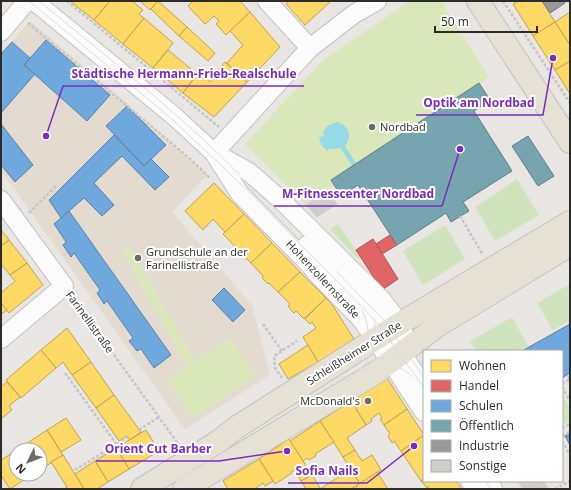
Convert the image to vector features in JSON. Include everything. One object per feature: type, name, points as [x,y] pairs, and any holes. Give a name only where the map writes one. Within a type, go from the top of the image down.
[{"type":"main road","points":[[478,1],[570,142]]},
{"type":"main road","name":"Schleißheimer Straße","points":[[142,489],[388,332],[570,222]]},
{"type":"main road","points":[[184,489],[206,483],[294,422],[401,354],[437,326],[570,245]]},
{"type":"street","name":"Hohenzollernstraße","points":[[34,1],[174,116],[214,153],[249,172],[281,200],[382,300],[388,332],[401,354],[423,409]]},
{"type":"street","points":[[267,1],[310,48]]},
{"type":"street","points":[[214,153],[310,48],[354,14],[377,1]]},
{"type":"street","points":[[1,32],[22,8]]},
{"type":"street","name":"Hohenzollernstraße","points":[[214,153],[240,194],[307,262],[360,319],[388,332],[401,354],[423,367]]},
{"type":"street","name":"Farinellistraße","points":[[1,200],[64,286]]},
{"type":"street","points":[[1,339],[64,286]]},
{"type":"street","points":[[401,354],[423,386]]},
{"type":"path","points":[[67,1],[230,137]]},
{"type":"path","points":[[503,1],[570,103]]},
{"type":"path","points":[[22,8],[215,182]]},
{"type":"path","points":[[19,224],[57,185]]},
{"type":"path","points":[[460,216],[483,255]]},
{"type":"path","name":"Farinellistraße","points":[[64,286],[179,445]]},
{"type":"path","points":[[263,324],[282,351]]},
{"type":"path","points":[[283,380],[275,368],[274,356],[296,341]]},
{"type":"path","points":[[65,373],[117,445]]},
{"type":"path","points":[[563,383],[570,379],[567,375]]},
{"type":"path","points":[[563,389],[570,401]]},
{"type":"path","points":[[139,430],[159,417]]},
{"type":"path","points":[[76,470],[128,437]]},
{"type":"path","points":[[563,443],[570,455]]},
{"type":"path","points":[[556,489],[570,481]]},
{"type":"shaded area","name":"Grundschule an der Farinellistraße","points":[[30,21],[124,101],[207,175],[172,212],[252,305],[270,375],[185,429],[1,171],[1,53]]},
{"type":"green space","name":"Nordbad","points":[[410,1],[441,1],[489,77],[480,83],[490,100],[474,111],[512,171],[464,202],[469,211],[451,222],[445,214],[397,245],[358,185],[335,186],[306,205],[245,144],[323,60]]},
{"type":"green space","points":[[517,179],[539,215],[495,241],[475,207]]},
{"type":"green space","points":[[338,224],[362,259],[357,258],[330,229]]},
{"type":"green space","points":[[445,225],[465,259],[423,285],[403,251]]},
{"type":"green space","points":[[130,246],[195,361],[230,338],[255,376],[193,418],[168,380],[187,367],[122,251]]},
{"type":"green space","points":[[570,284],[570,320],[553,330],[537,303]]},
{"type":"green space","points":[[512,317],[528,346],[521,350],[475,350],[470,341]]},
{"type":"green space","points":[[563,396],[570,407],[570,421],[563,424]]},
{"type":"water","points":[[337,122],[341,123],[347,128],[349,138],[345,146],[356,163],[352,166],[341,148],[329,148],[328,151],[320,141],[319,137],[324,136],[323,132],[327,126]]},
{"type":"building: Wohnen","points":[[70,1],[110,1],[94,20]]},
{"type":"building: Wohnen","points":[[110,1],[132,1],[143,10],[139,14],[144,18],[123,44],[94,20]]},
{"type":"building: Wohnen","points":[[140,1],[158,1],[150,10]]},
{"type":"building: Wohnen","points":[[158,1],[187,27],[179,36],[151,9]]},
{"type":"building: Wohnen","points":[[193,1],[240,1],[250,12],[226,35],[216,24],[219,21],[214,16],[205,24],[188,6]]},
{"type":"building: Wohnen","points":[[289,1],[331,1],[305,25],[286,4]]},
{"type":"building: Wohnen","points":[[518,1],[542,1],[555,22],[533,36],[513,4]]},
{"type":"building: Wohnen","points":[[250,12],[280,47],[247,82],[227,63],[243,45],[230,31]]},
{"type":"building: Wohnen","points":[[570,12],[570,45],[555,22]]},
{"type":"building: Wohnen","points":[[144,18],[173,43],[153,68],[123,44]]},
{"type":"building: Wohnen","points":[[555,22],[570,45],[570,61],[555,70],[533,36]]},
{"type":"building: Wohnen","points":[[187,27],[215,53],[208,61],[179,36]]},
{"type":"building: Wohnen","points":[[168,50],[197,74],[183,93],[153,68]]},
{"type":"building: Wohnen","points":[[570,61],[570,94],[555,70]]},
{"type":"building: Wohnen","points":[[225,62],[247,82],[214,117],[183,93],[199,72],[210,82]]},
{"type":"building: Wohnen","points":[[214,183],[244,214],[225,232],[213,219],[203,230],[185,211]]},
{"type":"building: Wohnen","points":[[244,214],[272,243],[251,263],[223,234]]},
{"type":"building: Wohnen","points":[[1,230],[9,240],[1,246]]},
{"type":"building: Wohnen","points":[[9,240],[27,263],[10,275],[1,264],[1,246]]},
{"type":"building: Wohnen","points":[[272,243],[300,272],[278,292],[262,278],[263,276],[251,263]]},
{"type":"building: Wohnen","points":[[27,263],[43,285],[9,313],[1,303],[1,293],[15,281],[10,275]]},
{"type":"building: Wohnen","points":[[300,272],[326,298],[304,319],[296,311],[294,313],[288,306],[290,304],[278,292]]},
{"type":"building: Wohnen","points":[[326,298],[333,306],[354,339],[318,362],[303,337],[316,328],[312,322],[310,324],[305,319]]},
{"type":"building: Wohnen","points":[[1,303],[7,310],[1,314]]},
{"type":"building: Wohnen","points":[[67,328],[91,362],[72,375],[63,362],[56,368],[41,350]]},
{"type":"building: Wohnen","points":[[308,345],[318,362],[288,379],[279,364]]},
{"type":"building: Wohnen","points":[[41,350],[56,368],[21,398],[6,380]]},
{"type":"building: Wohnen","points":[[91,362],[114,395],[96,408],[72,375]]},
{"type":"building: Wohnen","points":[[387,378],[407,409],[384,425],[380,419],[382,418],[379,413],[366,425],[351,401]]},
{"type":"building: Wohnen","points":[[7,382],[20,397],[9,406],[12,410],[1,419],[1,387]]},
{"type":"building: Wohnen","points":[[114,395],[141,432],[130,440],[127,436],[119,441],[96,408]]},
{"type":"building: Wohnen","points":[[351,401],[366,425],[347,438],[355,450],[343,457],[320,421]]},
{"type":"building: Wohnen","points":[[407,409],[423,436],[401,451],[394,441],[392,443],[388,436],[390,434],[384,425]]},
{"type":"building: Wohnen","points":[[66,418],[81,440],[61,452],[47,430]]},
{"type":"building: Wohnen","points":[[320,421],[334,442],[315,454],[316,456],[309,460],[307,458],[303,461],[290,441]]},
{"type":"building: Wohnen","points":[[47,430],[63,455],[48,465],[48,442],[29,442]]},
{"type":"building: Wohnen","points":[[146,430],[159,451],[129,469],[116,448]]},
{"type":"building: Wohnen","points":[[423,436],[423,480],[421,481],[401,451]]},
{"type":"building: Wohnen","points":[[289,439],[312,475],[301,481],[294,470],[291,472],[292,473],[275,484],[259,459]]},
{"type":"building: Wohnen","points":[[116,448],[129,469],[108,482],[95,461]]},
{"type":"building: Wohnen","points":[[355,450],[362,461],[372,455],[381,470],[360,484],[343,457]]},
{"type":"building: Wohnen","points":[[63,455],[84,489],[64,489],[67,487],[51,462]]},
{"type":"building: Wohnen","points":[[8,456],[8,482],[21,482],[10,489],[1,475],[1,460]]},
{"type":"building: Wohnen","points":[[259,459],[273,481],[265,486],[263,483],[256,489],[228,489],[223,481]]},
{"type":"building: Wohnen","points":[[95,461],[108,482],[97,489],[84,489],[75,474]]},
{"type":"building: Wohnen","points":[[351,469],[360,484],[351,489],[320,489]]},
{"type":"building: Wohnen","points":[[377,472],[388,489],[358,489],[356,486]]},
{"type":"building: Wohnen","points":[[312,475],[320,489],[306,489],[301,481]]},
{"type":"building: Wohnen","points":[[423,480],[423,482],[457,482],[462,489],[430,489],[428,486],[427,488],[421,481]]},
{"type":"building: Handel","points":[[390,235],[397,245],[382,254],[376,244]]},
{"type":"building: Handel","points":[[373,239],[398,279],[382,290],[356,250]]},
{"type":"building: Schulen","points":[[46,40],[110,95],[87,121],[24,65]]},
{"type":"building: Schulen","points":[[12,42],[30,58],[24,65],[35,74],[1,113],[1,54]]},
{"type":"building: Schulen","points":[[127,106],[166,145],[144,166],[106,126]]},
{"type":"building: Schulen","points":[[1,124],[33,165],[15,182],[1,165]]},
{"type":"building: Schulen","points":[[114,135],[144,166],[151,159],[169,177],[155,190],[122,156],[94,183],[114,205],[102,216],[84,198],[61,218],[49,200]]},
{"type":"building: Schulen","points":[[69,211],[171,355],[154,368],[141,349],[137,351],[129,341],[133,338],[107,301],[104,304],[97,293],[100,290],[74,253],[71,257],[63,245],[66,242],[54,224]]},
{"type":"building: Schulen","points":[[224,288],[245,310],[233,322],[212,300]]},
{"type":"building: Schulen","points":[[570,324],[570,373],[563,377],[563,350],[524,350]]},
{"type":"building: Schulen","points":[[570,433],[570,445],[565,436]]},
{"type":"building: Öffentlich","points":[[479,83],[490,100],[474,111],[512,171],[463,202],[469,211],[451,222],[446,213],[397,245],[358,185],[341,196],[331,180]]},
{"type":"building: Öffentlich","points":[[528,136],[554,176],[538,186],[512,146]]},
{"type":"building: Industrie","points":[[542,1],[564,1],[565,3],[550,13]]},
{"type":"building: Sonstige","points":[[328,191],[337,204],[317,217],[306,205]]},
{"type":"building: Sonstige","points":[[519,482],[540,482],[541,484],[532,489],[523,489]]},
{"type":"building: Sonstige","points":[[544,482],[549,489],[532,489],[541,484]]},
{"type":"tram line","points":[[29,1],[172,119],[245,188],[379,325],[423,387]]},
{"type":"tram line","points":[[39,1],[167,107],[240,175]]},
{"type":"tram line","points":[[336,271],[384,320],[423,376]]},
{"type":"tram line","points":[[295,406],[338,380],[351,369],[361,357],[367,343],[368,328],[362,310]]},
{"type":"tram line","points":[[167,489],[348,380],[363,366],[372,350],[375,341],[374,319]]},
{"type":"tram line","points":[[366,363],[376,359],[386,358],[396,358],[406,362]]},
{"type":"tram line","points":[[361,372],[374,367],[387,365],[400,368],[412,376]]},
{"type":"tram line","points":[[156,489],[173,479]]},
{"type":"tram line","points":[[487,482],[491,489]]},
{"type":"place","name":"Optik am Nordbad","points":[[553,58]]},
{"type":"place","name":"Nordbad","points":[[372,127]]},
{"type":"place","name":"Städtische Hermann-Frieb-Realschule","points":[[46,136]]},
{"type":"place","name":"M-Fitnesscenter Nordbad","points":[[460,149]]},
{"type":"place","name":"Grundschule an der Farinellistraße","points":[[138,258]]},
{"type":"place","name":"McDonald's","points":[[368,401]]},
{"type":"place","name":"Sofia Nails","points":[[414,446]]},
{"type":"place","name":"Orient Cut Barber","points":[[287,451]]}]
